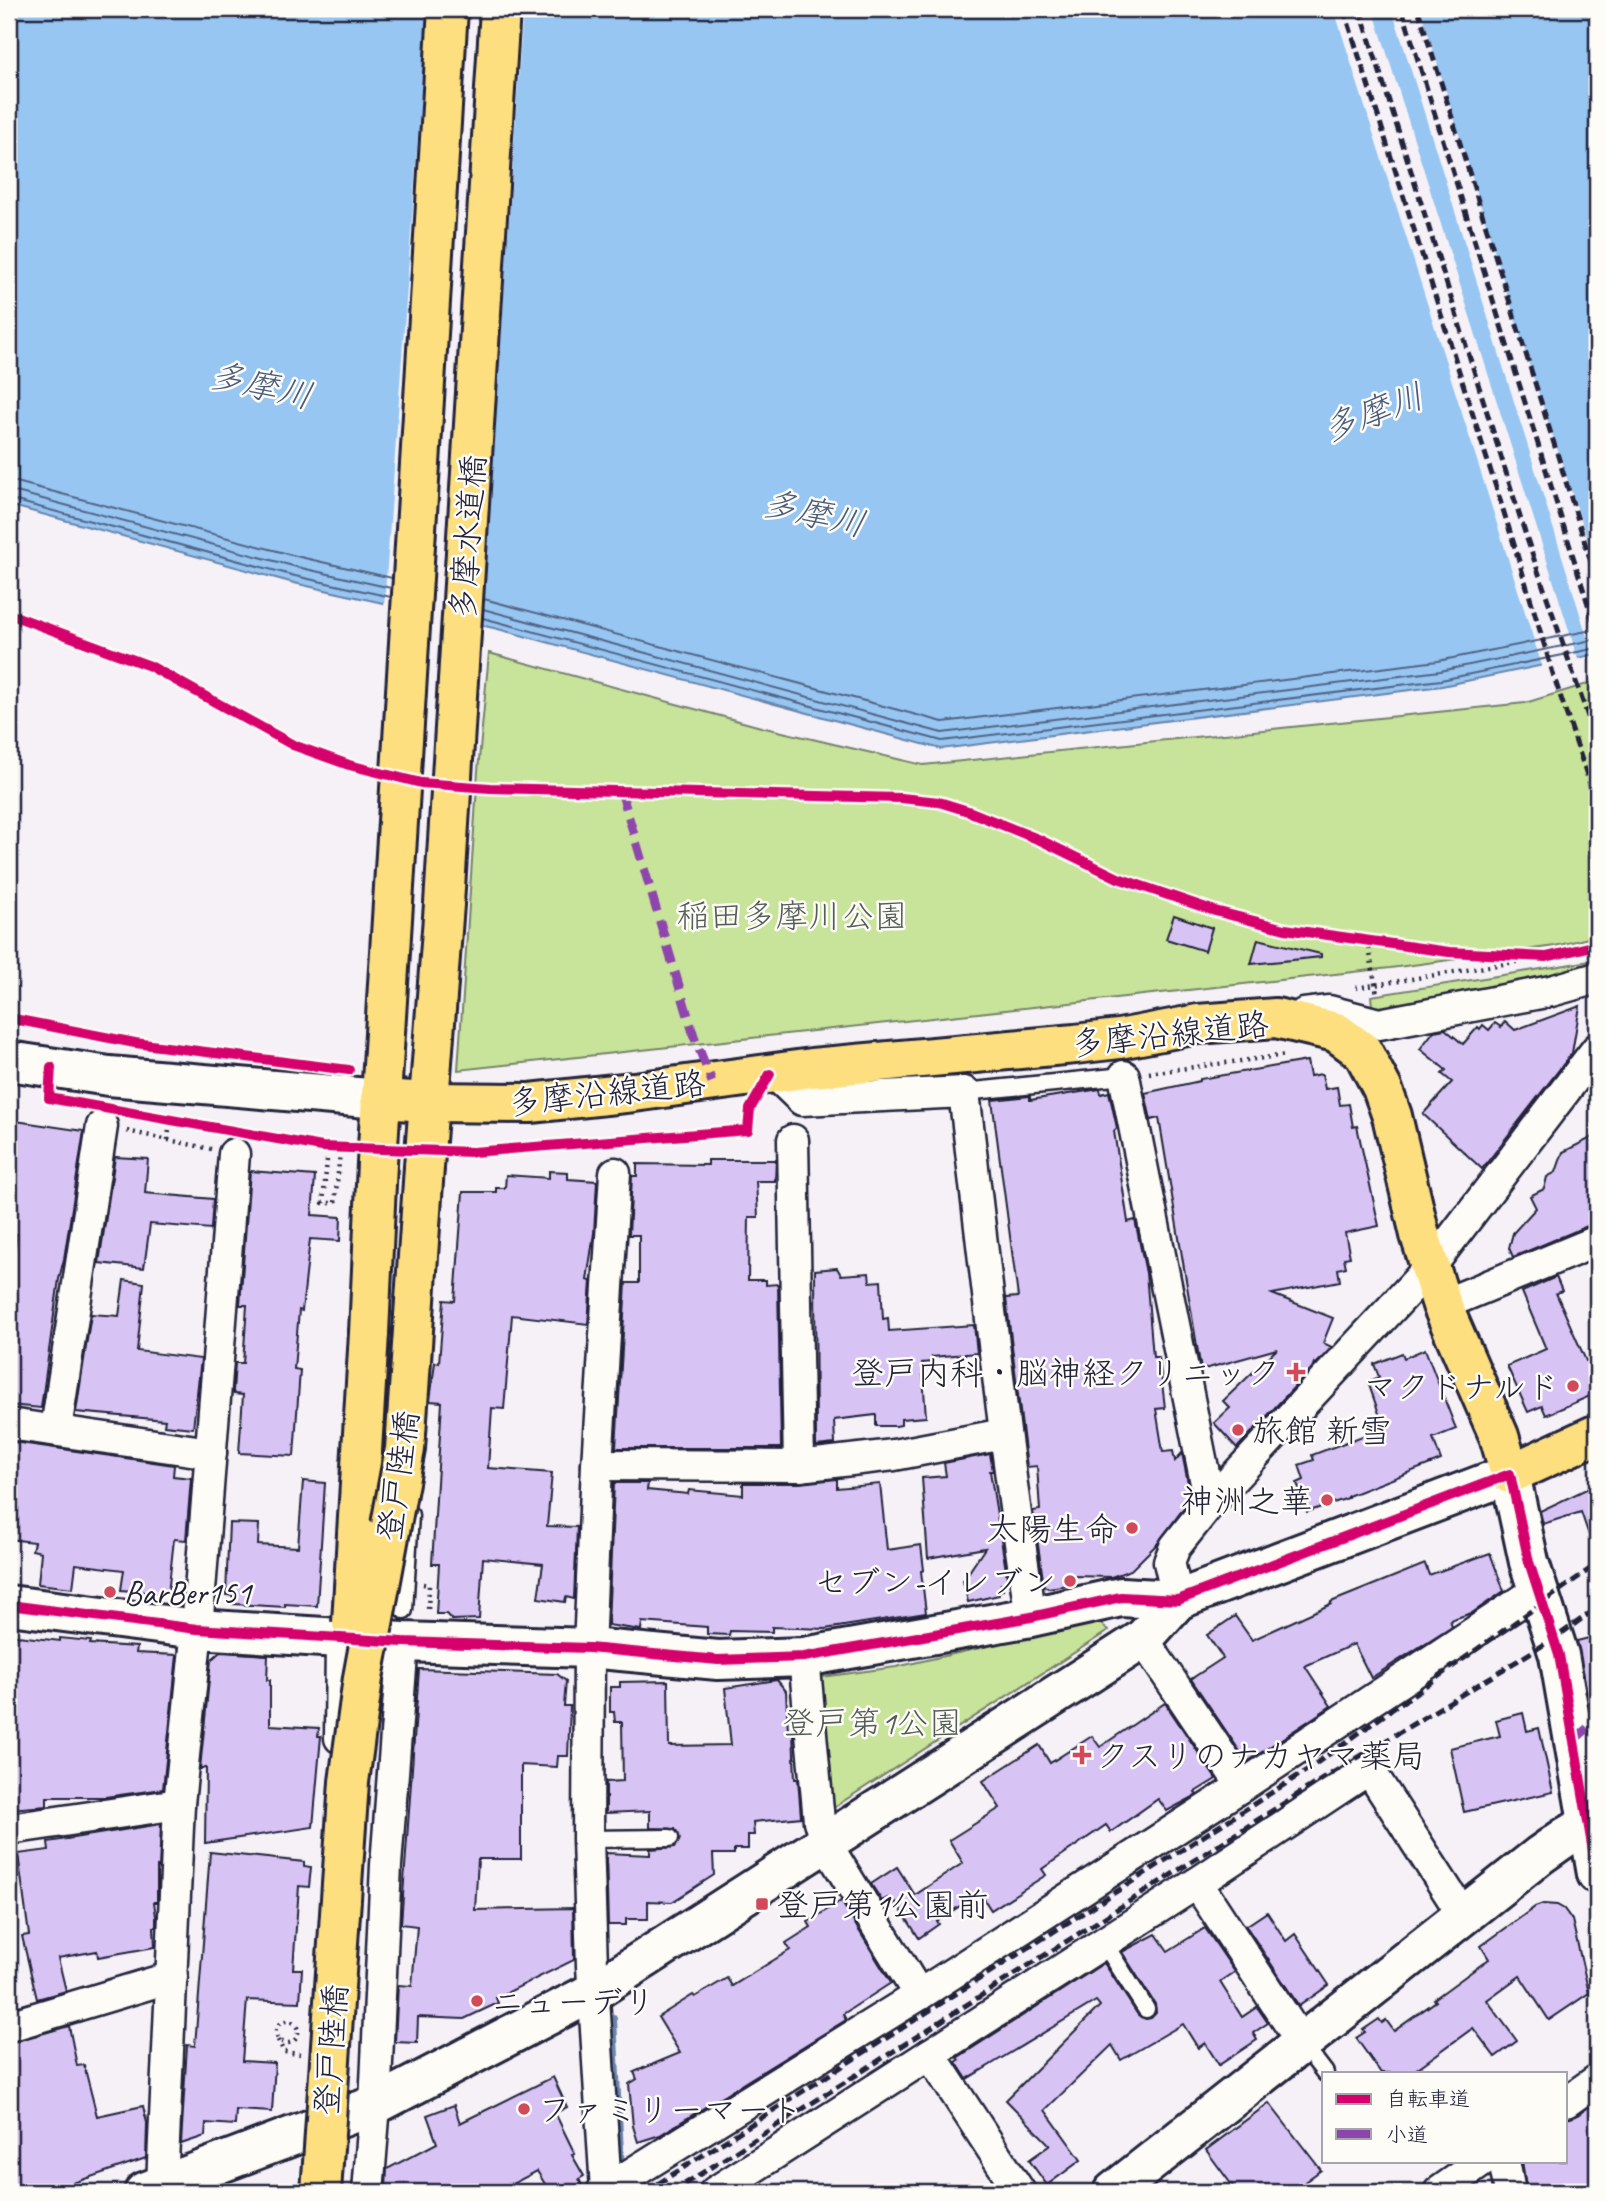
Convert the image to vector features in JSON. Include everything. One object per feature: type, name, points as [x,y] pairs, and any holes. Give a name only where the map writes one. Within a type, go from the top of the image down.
[{"type":"main road","name":"多摩水道橋","points":[[380,1099],[448,9]]},
{"type":"main road","name":"多摩水道橋","points":[[429,1102],[444,904],[500,9]]},
{"type":"main road","name":"多摩沿線道路","points":[[380,1099],[530,1102],[770,1074],[1075,1044],[1119,1039],[1198,1024],[1276,1018],[1336,1032],[1356,1045],[1368,1060],[1382,1088],[1392,1116],[1420,1235],[1442,1305],[1499,1436],[1510,1474]]},
{"type":"main road","name":"登戸陸橋","points":[[349,1782],[351,1153],[380,1099]]},
{"type":"main road","name":"登戸陸橋","points":[[321,2192],[349,1782],[363,1678],[405,1449],[429,1102]]},
{"type":"main road","points":[[1510,1474],[1597,1434]]},
{"type":"street","points":[[1276,1018],[1329,1010],[1379,1024],[1551,990],[1597,978]]},
{"type":"street","points":[[1178,1600],[1169,1562],[1175,1546],[1210,1503],[1430,1267],[1597,1049]]},
{"type":"street","points":[[9,1061],[109,1076],[380,1099]]},
{"type":"street","points":[[770,1074],[779,1078],[802,1100],[964,1091],[1004,1434],[1031,1616]]},
{"type":"street","points":[[1124,1076],[1210,1503]]},
{"type":"street","points":[[56,1429],[102,1126]]},
{"type":"street","points":[[793,1140],[799,1466]]},
{"type":"street","points":[[234,1154],[197,1629],[179,1804],[172,1977],[153,2189],[375,2105],[593,1992],[1143,1639],[1178,1600]]},
{"type":"street","points":[[615,1173],[589,1648],[588,1839],[593,1992],[613,2185],[919,1995],[1538,1590]]},
{"type":"street","points":[[1442,1305],[1597,1241]]},
{"type":"street","points":[[9,1424],[211,1453]]},
{"type":"street","points":[[597,1465],[799,1466],[894,1455],[1004,1434]]},
{"type":"street","points":[[9,1605],[197,1629],[341,1639],[403,1630],[718,1660],[804,1657],[1121,1597],[1178,1600],[1510,1474],[1529,1562],[1586,1730],[1597,1874]]},
{"type":"street","points":[[368,2192],[375,2105],[386,1865],[403,1630]]},
{"type":"street","points":[[314,2192],[339,1773],[341,1639]]},
{"type":"street","points":[[1143,1639],[1242,1786]]},
{"type":"street","points":[[804,1657],[819,1821],[825,1842],[919,1995]]},
{"type":"street","points":[[715,2192],[1197,1884],[1369,1769],[1463,1915]]},
{"type":"street","points":[[9,1829],[179,1804]]},
{"type":"street","points":[[1113,2192],[1540,1855],[1593,1821]]},
{"type":"street","points":[[1197,1884],[1302,2043]]},
{"type":"street","points":[[9,2026],[172,1977]]},
{"type":"street","points":[[930,2054],[1020,2192]]},
{"type":"street","points":[[1568,2101],[1597,2080]]},
{"type":"street","points":[[1439,2192],[1482,2162]]},
{"type":"street","points":[[1504,2162],[1510,2192]]},
{"type":"lane","points":[[964,1091],[1124,1076]]},
{"type":"lane","points":[[403,1630],[428,1222]]},
{"type":"lane","points":[[588,1839],[670,1838]]},
{"type":"lane","points":[[1104,1943],[1146,2008]]},
{"type":"lane","points":[[1302,2043],[1324,2072]]},
{"type":"path","points":[[1377,985],[1365,941],[1382,943]]},
{"type":"path","points":[[1491,954],[1546,957],[1559,954]]},
{"type":"path","points":[[1124,1076],[1287,1055]]},
{"type":"path","points":[[156,1117],[183,1122]]},
{"type":"path","points":[[168,1140],[170,1119]]},
{"type":"path","points":[[102,1126],[234,1154]]},
{"type":"path","points":[[327,1160],[323,1203],[335,1203],[351,1153]]},
{"type":"path","points":[[278,2039],[288,2043],[294,2040],[298,2031],[295,2024],[288,2021],[280,2023],[275,2033],[284,2052],[308,2053]]},
{"type":"green space","name":"稲田多摩川公園","points":[[489,653],[761,727],[923,765],[1525,703],[1597,681],[1597,936],[1555,946],[1390,968],[458,1070],[478,771]]},
{"type":"green space","points":[[1597,960],[1597,971],[1373,1016],[1371,996]]},
{"type":"green space","name":"登戸第1公園","points":[[1099,1621],[1108,1631],[828,1811],[817,1684],[822,1677],[896,1667]]},
{"type":"water","name":"多摩川","points":[[9,9],[1597,9],[1597,654],[1442,686],[941,749],[498,629],[294,583],[9,505]]},
{"type":"pier","points":[[427,9],[523,9],[482,629],[384,607]]},
{"type":"pier","points":[[1334,9],[1373,9],[1579,662],[1543,669]]},
{"type":"pier","points":[[1392,9],[1421,9],[1530,368],[1597,567],[1597,658],[1594,659]]},
{"type":"building","points":[[1174,915],[1212,928],[1205,951],[1166,939]]},
{"type":"building","points":[[1258,939],[1321,954],[1321,957],[1251,964]]},
{"type":"building","points":[[1580,1006],[1572,1053],[1482,1169],[1423,1114],[1452,1082],[1442,1074],[1446,1070],[1420,1049],[1434,1031],[1445,1029],[1463,1044],[1483,1025],[1489,1030],[1495,1023],[1501,1027],[1505,1021],[1515,1030]]},
{"type":"building","points":[[1307,1061],[1310,1076],[1322,1074],[1325,1089],[1337,1087],[1340,1105],[1349,1104],[1353,1127],[1357,1126],[1379,1226],[1345,1233],[1350,1257],[1344,1258],[1346,1267],[1338,1269],[1340,1281],[1272,1294],[1333,1318],[1323,1343],[1332,1347],[1314,1363],[1237,1448],[1214,1423],[1230,1408],[1223,1401],[1277,1349],[1201,1370],[1159,1118],[1151,1120],[1145,1093],[1200,1079]]},
{"type":"building","points":[[1100,1089],[1101,1094],[1109,1092],[1117,1128],[1114,1131],[1128,1222],[1135,1220],[1146,1273],[1153,1357],[1159,1357],[1165,1408],[1156,1409],[1163,1452],[1173,1451],[1175,1461],[1182,1453],[1191,1498],[1158,1543],[1131,1570],[1111,1577],[1074,1576],[1075,1584],[1048,1588],[1044,1586],[1033,1511],[1040,1510],[1037,1466],[1027,1467],[1006,1298],[1018,1297],[992,1100],[1030,1096],[1030,1100]]},
{"type":"building","points":[[9,1120],[84,1131],[41,1408],[9,1405],[9,1274],[11,1275],[17,1234],[9,1232]]},
{"type":"building","points":[[1597,1135],[1597,1222],[1513,1257],[1509,1248],[1513,1233],[1536,1208],[1530,1196],[1544,1189],[1547,1177],[1556,1172],[1563,1152]]},
{"type":"building","points":[[115,1157],[148,1159],[145,1193],[213,1199],[211,1229],[150,1224],[144,1268],[99,1263]]},
{"type":"building","points":[[708,1160],[776,1160],[775,1181],[756,1181],[758,1217],[749,1217],[748,1280],[766,1280],[766,1285],[778,1284],[781,1448],[616,1448],[626,1283],[639,1283],[639,1235],[629,1235],[632,1176],[637,1176],[637,1164],[708,1165]]},
{"type":"building","points":[[250,1171],[315,1176],[312,1215],[341,1217],[340,1241],[310,1239],[302,1311],[299,1310],[294,1369],[300,1370],[294,1456],[239,1453],[243,1395],[234,1394],[233,1391],[235,1363],[243,1363],[247,1305],[240,1305]]},
{"type":"building","points":[[549,1171],[568,1172],[568,1179],[597,1181],[594,1233],[587,1280],[591,1281],[588,1324],[512,1315],[504,1409],[492,1408],[488,1468],[552,1473],[547,1526],[577,1527],[574,1599],[566,1597],[565,1602],[538,1598],[543,1564],[483,1558],[479,1619],[452,1620],[446,1614],[436,1614],[439,1564],[432,1564],[442,1402],[430,1401],[435,1362],[439,1363],[444,1300],[455,1301],[463,1192],[496,1192],[496,1188],[505,1188],[506,1175],[549,1178]]},
{"type":"building","points":[[837,1268],[841,1275],[869,1273],[870,1282],[881,1281],[883,1319],[888,1318],[889,1331],[974,1325],[977,1353],[932,1357],[932,1362],[922,1363],[926,1417],[901,1419],[901,1425],[896,1426],[876,1426],[876,1415],[834,1420],[835,1444],[816,1446],[815,1270]]},
{"type":"building","points":[[1556,1277],[1562,1291],[1556,1293],[1586,1361],[1590,1359],[1597,1375],[1597,1393],[1546,1415],[1542,1406],[1528,1412],[1507,1366],[1546,1349],[1522,1292]]},
{"type":"building","points":[[124,1280],[144,1283],[137,1351],[201,1359],[193,1428],[164,1425],[165,1420],[76,1412],[91,1314],[119,1316]]},
{"type":"building","points":[[1425,1349],[1456,1429],[1433,1438],[1441,1460],[1307,1512],[1297,1483],[1304,1480],[1299,1465],[1314,1460],[1312,1455],[1384,1428],[1368,1382],[1379,1377],[1374,1364],[1402,1353],[1404,1358]]},
{"type":"building","points":[[13,1442],[174,1465],[173,1476],[191,1478],[186,1540],[174,1539],[168,1594],[121,1590],[124,1570],[76,1564],[73,1588],[38,1584],[41,1552],[32,1550],[34,1542],[9,1539],[9,1459]]},
{"type":"building","points":[[990,1454],[993,1471],[990,1471],[1008,1583],[1001,1584],[1003,1590],[998,1591],[999,1595],[968,1602],[963,1581],[985,1548],[928,1558],[922,1478],[946,1476],[944,1463]]},
{"type":"building","points":[[837,1479],[837,1488],[880,1484],[887,1550],[921,1545],[926,1613],[825,1629],[772,1627],[772,1632],[730,1631],[729,1635],[707,1634],[707,1627],[642,1622],[641,1630],[608,1625],[614,1483],[648,1483],[647,1490],[688,1494],[689,1490],[743,1495],[743,1483],[799,1483]]},
{"type":"building","points":[[303,1481],[325,1483],[317,1606],[233,1604],[233,1596],[226,1595],[229,1523],[259,1524],[258,1545],[298,1547]]},
{"type":"building","points":[[1597,1484],[1597,1550],[1594,1550],[1581,1512],[1543,1524],[1540,1511]]},
{"type":"building","points":[[1490,1553],[1504,1591],[1472,1613],[1450,1620],[1452,1626],[1371,1678],[1354,1644],[1305,1666],[1331,1706],[1247,1762],[1191,1679],[1223,1658],[1207,1635],[1235,1616],[1252,1640],[1331,1602],[1425,1564],[1429,1575]]},
{"type":"building","points":[[9,1635],[60,1641],[60,1638],[91,1641],[90,1644],[137,1647],[136,1653],[177,1655],[163,1789],[105,1797],[47,1797],[47,1806],[9,1809]]},
{"type":"building","points":[[1597,1636],[1597,1706],[1590,1708],[1577,1641]]},
{"type":"building","points":[[220,1652],[268,1655],[270,1725],[319,1728],[318,1736],[321,1736],[313,1827],[205,1843],[206,1768],[200,1769],[211,1660]]},
{"type":"building","points":[[419,1669],[557,1674],[566,1681],[564,1706],[570,1706],[568,1756],[558,1756],[557,1767],[521,1765],[521,1859],[478,1859],[475,1910],[573,1908],[574,1960],[496,1998],[498,2003],[464,2019],[418,2017],[417,2043],[395,2042],[398,1985],[412,1986],[417,1926],[401,1924]]},
{"type":"building","points":[[777,1680],[786,1691],[788,1732],[793,1732],[795,1779],[798,1779],[801,1817],[753,1822],[754,1835],[748,1835],[748,1849],[734,1849],[734,1854],[713,1854],[714,1875],[672,1902],[648,1901],[648,1919],[626,1919],[626,1925],[608,1925],[606,1853],[650,1855],[650,1849],[675,1847],[680,1839],[675,1829],[650,1828],[650,1811],[606,1813],[606,1782],[623,1781],[622,1722],[615,1722],[614,1712],[610,1712],[610,1687],[620,1687],[620,1682],[668,1681],[669,1746],[731,1745],[725,1688]]},
{"type":"building","points":[[1165,1703],[1216,1779],[1195,1792],[1197,1795],[1167,1811],[1158,1799],[1111,1832],[1106,1825],[1042,1869],[1046,1875],[991,1910],[980,1893],[937,1921],[939,1924],[919,1938],[896,1902],[893,1905],[888,1898],[882,1901],[871,1884],[897,1867],[915,1895],[963,1863],[949,1840],[1000,1808],[983,1781],[1039,1745],[1050,1763],[1092,1736],[1100,1747]]},
{"type":"building","points":[[1523,1713],[1527,1731],[1539,1728],[1553,1792],[1464,1812],[1450,1748],[1500,1736],[1496,1720]]},
{"type":"building","points":[[161,1824],[157,1902],[154,1902],[155,1947],[98,1957],[97,1951],[58,1958],[66,1991],[37,1999],[22,1936],[29,1935],[18,1854],[49,1850],[48,1842]]},
{"type":"building","points":[[210,1852],[304,1862],[304,1866],[311,1867],[309,1887],[299,1886],[293,1969],[302,1969],[300,2002],[247,2000],[242,2061],[275,2063],[272,2112],[236,2110],[235,2125],[206,2123],[205,2136],[181,2144],[187,2045],[195,2046]]},
{"type":"building","points":[[841,1901],[891,1983],[843,2014],[846,2020],[660,2135],[638,2142],[633,2126],[629,2084],[637,2079],[634,2072],[680,2053],[658,2017],[727,1978],[732,1986],[790,1950],[786,1943],[811,1927],[808,1922]]},
{"type":"building","points":[[1543,1904],[1557,1905],[1564,1909],[1572,1920],[1589,1993],[1549,2020],[1520,1976],[1487,2000],[1517,2041],[1495,2057],[1473,2028],[1412,2072],[1380,2072],[1356,2038],[1365,2032],[1363,2030],[1379,2019],[1382,2023],[1386,2020],[1394,2031],[1436,2001],[1434,1999],[1489,1959],[1481,1946]]},
{"type":"building","points":[[1267,1912],[1286,1941],[1295,1934],[1329,1985],[1299,2006],[1246,1926]]},
{"type":"building","points":[[1205,1928],[1235,1972],[1220,1982],[1242,2017],[1257,2007],[1268,2023],[1253,2033],[1257,2040],[1219,2065],[1205,2043],[1198,2048],[1183,2024],[1121,2060],[1112,2045],[1045,2110],[1081,2160],[1047,2185],[1029,2160],[1050,2145],[1006,2100],[1100,2006],[1096,2001],[967,2079],[956,2062],[959,2060],[957,2058],[1104,1963],[1138,2015],[1151,2018],[1156,2013],[1155,2004],[1122,1952],[1156,1934],[1168,1951]]},
{"type":"building","points":[[69,2026],[77,2066],[84,2065],[97,2116],[143,2106],[147,2123],[146,2158],[47,2192],[9,2192],[9,2043]]},
{"type":"building","points":[[553,2077],[567,2107],[555,2113],[575,2154],[572,2155],[584,2176],[579,2179],[585,2192],[550,2192],[537,2171],[497,2192],[388,2192],[387,2169],[437,2143],[427,2115],[454,2105],[460,2123]]},
{"type":"building","points":[[1597,2101],[1597,2182],[1579,2186],[1580,2192],[1527,2192],[1522,2162],[1568,2162],[1568,2118]]},
{"type":"building","points":[[1269,2103],[1321,2170],[1291,2192],[1237,2192],[1206,2150]]},
{"type":"waterway","points":[[613,2019],[621,2172]]},
{"type":"railway","points":[[1344,9],[1554,677],[1597,805]]},
{"type":"railway","points":[[1360,9],[1526,536],[1597,743]]},
{"type":"railway","points":[[1402,9],[1597,633]]},
{"type":"railway","points":[[1418,9],[1597,581]]},
{"type":"railway","points":[[645,2192],[1304,1772],[1597,1564]]},
{"type":"railway","points":[[672,2192],[1311,1786],[1555,1638],[1597,1608]]},
{"type":"marked path","points":[[621,791],[694,1036],[712,1082]]},
{"type":"marked path","points":[[1574,1740],[1597,1720]]},
{"type":"cycle path","points":[[9,614],[150,666],[293,745],[349,765],[421,783],[490,788],[901,798],[939,802],[1040,840],[1118,878],[1215,911],[1285,929],[1449,952],[1546,957],[1597,945]]},
{"type":"cycle path","points":[[9,1018],[135,1043],[349,1070]]},
{"type":"cycle path","points":[[51,1067],[49,1098],[322,1147],[473,1152],[748,1130],[750,1109],[770,1074]]},
{"type":"cycle path","points":[[9,1605],[197,1629],[403,1642],[589,1648],[718,1660],[804,1657],[1031,1617],[1121,1597],[1178,1600],[1510,1474],[1529,1562],[1559,1655],[1597,1874]]},
{"type":"place","name":"登戸内科・脳神経クリニック","points":[[1296,1372]]},
{"type":"place","name":"マクドナルド","points":[[1573,1386]]},
{"type":"place","name":"旅館 新雪","points":[[1238,1430]]},
{"type":"place","name":"神洲之華","points":[[1327,1500]]},
{"type":"place","name":"太陽生命","points":[[1132,1528]]},
{"type":"place","name":"セブン-イレブン","points":[[1070,1581]]},
{"type":"place","name":"BarBer151","points":[[110,1592]]},
{"type":"place","name":"クスリのナカヤマ薬局","points":[[1082,1755]]},
{"type":"place","name":"登戸第1公園前","points":[[762,1904]]},
{"type":"place","name":"ニューデリ","points":[[477,2001]]},
{"type":"place","name":"ファミリーマート","points":[[524,2109]]}]
